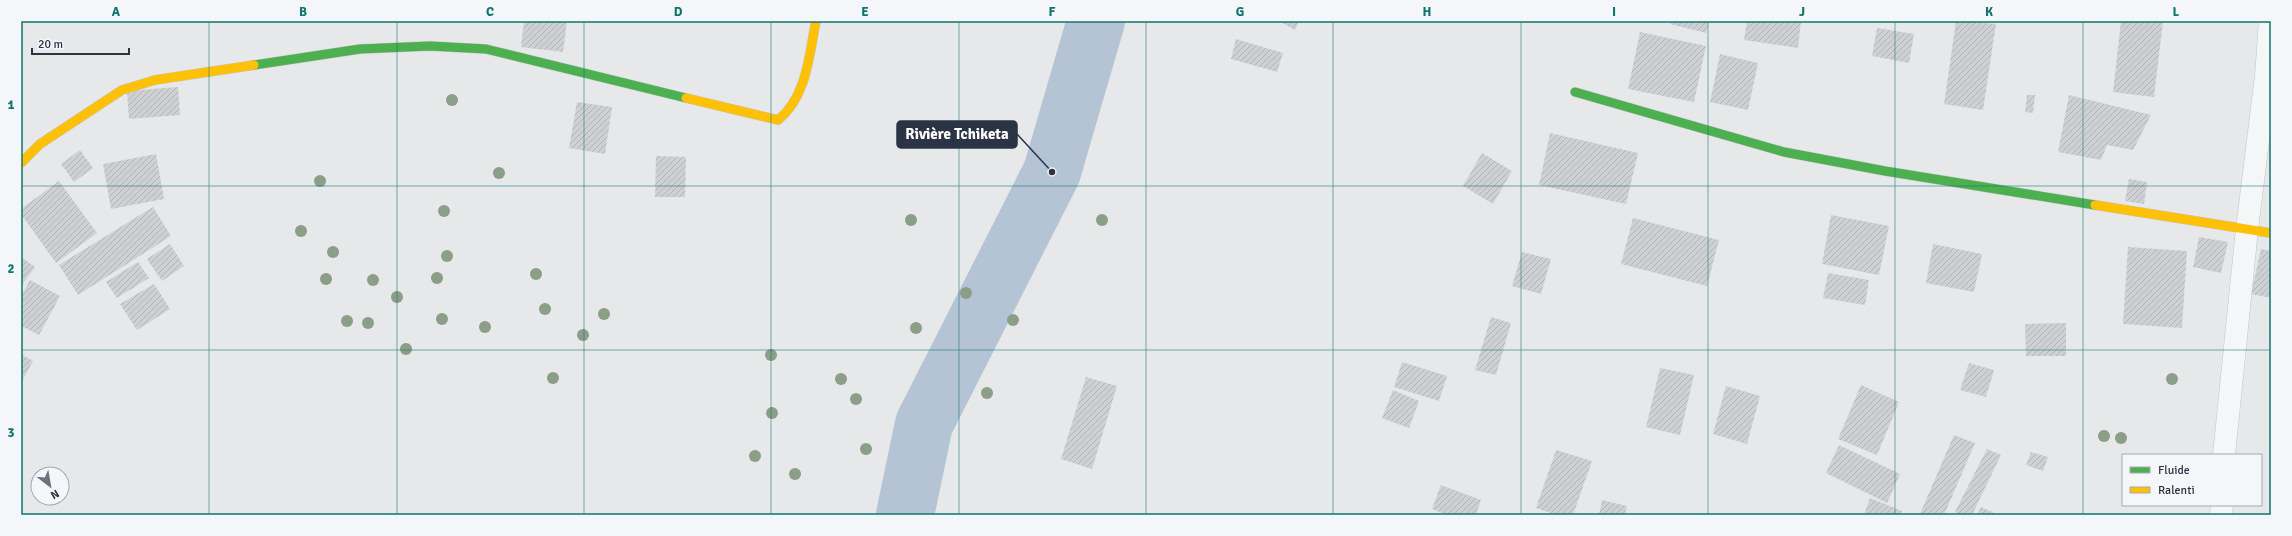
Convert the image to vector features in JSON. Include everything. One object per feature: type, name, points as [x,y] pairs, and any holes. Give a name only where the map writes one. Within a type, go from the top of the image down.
[{"type":"street","points":[[21,163],[40,144],[122,90],[155,80],[360,49],[430,46],[486,49],[778,120],[786,115],[798,99],[816,21]]},
{"type":"street","points":[[2224,454],[2247,229],[2269,75],[2270,21]]},
{"type":"street","points":[[1575,92],[1784,152],[2271,233]]},
{"type":"building","points":[[524,21],[567,21],[563,52],[521,47]]},
{"type":"building","points":[[1279,21],[1299,21],[1295,30]]},
{"type":"building","points":[[1671,21],[1709,21],[1706,33],[1670,24]]},
{"type":"building","points":[[1747,21],[1801,22],[1798,48],[1744,40]]},
{"type":"building","points":[[1956,21],[1996,24],[1983,110],[1944,104]]},
{"type":"building","points":[[2121,21],[2163,21],[2154,97],[2113,92]]},
{"type":"building","points":[[1877,28],[1914,34],[1909,63],[1872,56]]},
{"type":"building","points":[[1640,32],[1706,46],[1694,102],[1628,89]]},
{"type":"building","points":[[1236,39],[1283,53],[1277,72],[1231,59]]},
{"type":"building","points":[[1720,54],[1758,63],[1748,110],[1710,102]]},
{"type":"building","points":[[178,87],[180,115],[129,119],[127,91]]},
{"type":"building","points":[[2027,95],[2035,95],[2033,113],[2025,112]]},
{"type":"building","points":[[2069,95],[2151,115],[2133,150],[2107,145],[2101,160],[2058,152]]},
{"type":"building","points":[[577,102],[612,107],[605,154],[569,148]]},
{"type":"building","points":[[1550,133],[1638,153],[1626,204],[1539,185]]},
{"type":"building","points":[[80,150],[93,168],[74,182],[61,164]]},
{"type":"building","points":[[1482,153],[1512,171],[1493,204],[1463,186]]},
{"type":"building","points":[[156,154],[164,199],[111,209],[103,164]]},
{"type":"building","points":[[656,156],[686,157],[685,197],[655,197]]},
{"type":"building","points":[[2129,179],[2147,182],[2144,204],[2125,201]]},
{"type":"building","points":[[59,181],[97,233],[56,263],[21,214],[21,209]]},
{"type":"building","points":[[153,207],[171,236],[78,295],[59,265]]},
{"type":"building","points":[[1831,215],[1889,226],[1879,275],[1822,264]]},
{"type":"building","points":[[1633,218],[1719,240],[1707,286],[1621,264]]},
{"type":"building","points":[[2199,237],[2228,242],[2221,273],[2193,267]]},
{"type":"building","points":[[170,244],[184,266],[162,281],[147,259]]},
{"type":"building","points":[[1933,244],[1982,254],[1974,292],[1926,283]]},
{"type":"building","points":[[2128,247],[2187,251],[2182,328],[2123,324]]},
{"type":"building","points":[[2261,249],[2271,251],[2271,298],[2251,294]]},
{"type":"building","points":[[1522,252],[1551,259],[1541,294],[1512,286]]},
{"type":"building","points":[[21,257],[35,267],[21,286]]},
{"type":"building","points":[[138,262],[149,278],[117,298],[106,282]]},
{"type":"building","points":[[1828,273],[1869,280],[1865,305],[1823,298]]},
{"type":"building","points":[[30,280],[60,296],[39,335],[21,326],[21,296]]},
{"type":"building","points":[[154,284],[170,309],[137,330],[120,304]]},
{"type":"building","points":[[1491,317],[1511,323],[1496,375],[1475,370]]},
{"type":"building","points":[[2066,323],[2066,356],[2026,356],[2025,324]]},
{"type":"building","points":[[21,354],[33,361],[21,383]]},
{"type":"building","points":[[1402,362],[1447,376],[1439,401],[1394,387]]},
{"type":"building","points":[[1969,363],[1994,370],[1986,397],[1960,390]]},
{"type":"building","points":[[1660,368],[1694,375],[1680,435],[1646,427]]},
{"type":"building","points":[[1086,377],[1117,386],[1092,469],[1061,459]]},
{"type":"building","points":[[1861,385],[1899,402],[1877,455],[1838,439]]},
{"type":"building","points":[[1726,386],[1760,396],[1747,444],[1713,434]]},
{"type":"building","points":[[1393,390],[1419,401],[1409,428],[1382,418]]},
{"type":"building","points":[[1954,435],[1975,443],[1944,515],[1922,515],[1920,514]]},
{"type":"building","points":[[1839,445],[1900,474],[1887,503],[1826,473]]},
{"type":"building","points":[[1987,449],[2001,455],[1972,515],[1960,515],[1955,512]]},
{"type":"building","points":[[1556,450],[1592,461],[1573,515],[1557,515],[1536,508]]},
{"type":"building","points":[[2031,452],[2048,457],[2043,471],[2026,465]]},
{"type":"building","points":[[1441,485],[1481,500],[1476,515],[1447,515],[1432,509]]},
{"type":"building","points":[[1870,498],[1902,511],[1900,515],[1864,515]]},
{"type":"building","points":[[1602,500],[1627,506],[1625,515],[1599,515]]},
{"type":"building","points":[[1981,507],[1999,515],[1977,515]]},
{"type":"waterway","points":[[905,515],[924,424],[1052,172],[1096,21]]},
{"type":"traffic: fast","points":[[254,65],[360,49],[430,46],[486,49],[686,98]]},
{"type":"traffic: fast","points":[[1575,92],[1784,152],[1885,171],[2095,205]]},
{"type":"traffic: slow","points":[[686,98],[778,120],[788,111],[801,88],[809,61],[816,21]]},
{"type":"traffic: slow","points":[[21,163],[40,144],[122,90],[155,80],[254,65]]},
{"type":"traffic: slow","points":[[2095,205],[2271,233]]},
{"type":"place","name":"Rivière Tchiketa","points":[[1052,172]]}]
